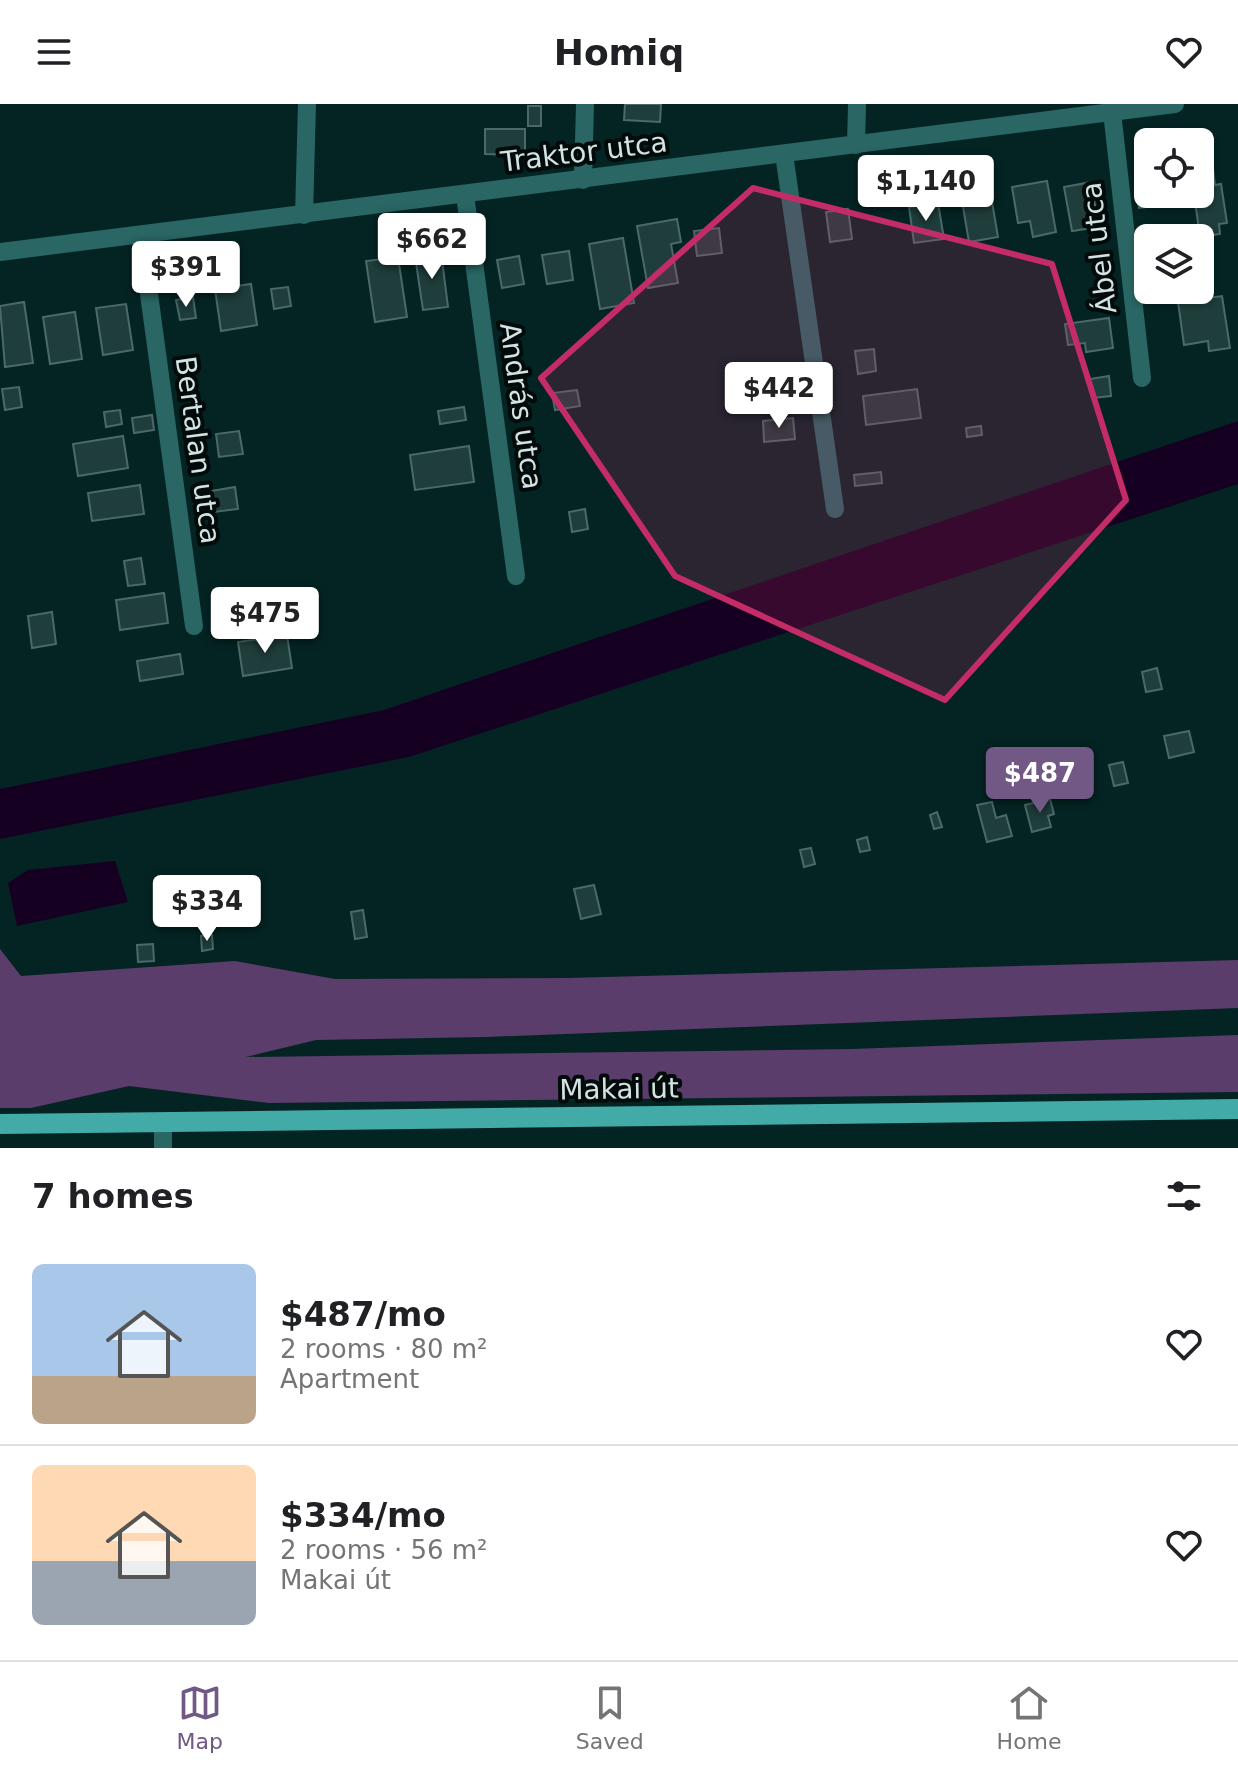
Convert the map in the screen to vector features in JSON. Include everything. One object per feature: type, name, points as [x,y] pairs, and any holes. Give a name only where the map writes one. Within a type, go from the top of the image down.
[{"type":"main road","name":"Makai út","points":[[0,1124],[1238,1109]]},
{"type":"street","points":[[304,215],[307,104]]},
{"type":"street","points":[[583,180],[585,104]]},
{"type":"street","points":[[856,145],[857,104]]},
{"type":"street","name":"Traktor utca","points":[[0,252],[1165,105]]},
{"type":"street","name":"Ábel utca","points":[[1112,112],[1142,378]]},
{"type":"street","points":[[784,154],[835,509]]},
{"type":"street","name":"András utca","points":[[465,195],[516,576]]},
{"type":"street","name":"Bertalan utca","points":[[141,235],[194,626]]},
{"type":"street","points":[[163,1122],[163,1148]]},
{"type":"highlighted area","points":[[753,188],[1052,264],[1126,500],[945,700],[675,576],[541,378]]},
{"type":"shaded area","points":[[1238,421],[1238,484],[409,757],[0,839],[0,789],[384,710]]},
{"type":"shaded area","points":[[115,861],[128,902],[17,926],[8,883],[28,870]]},
{"type":"shaded area","points":[[0,949],[21,976],[235,961],[335,979],[568,978],[1238,960],[1238,1008],[486,1037],[316,1040],[246,1057],[852,1049],[1238,1035],[1238,1092],[269,1103],[129,1086],[31,1108],[0,1108]]},
{"type":"building","points":[[625,104],[661,104],[660,122],[624,120]]},
{"type":"building","points":[[528,106],[541,106],[541,126],[528,126]]},
{"type":"building","points":[[485,129],[525,129],[525,155],[485,154]]},
{"type":"building","points":[[1214,177],[1215,185],[1221,184],[1227,223],[1219,224],[1220,234],[1214,235],[1214,224],[1198,224],[1196,208],[1214,208]]},
{"type":"building","points":[[1047,181],[1056,232],[1033,237],[1030,221],[1018,223],[1012,187]]},
{"type":"building","points":[[1091,182],[1099,227],[1072,231],[1064,187]]},
{"type":"building","points":[[991,196],[998,237],[969,242],[962,201]]},
{"type":"building","points":[[938,203],[944,239],[914,243],[909,207]]},
{"type":"building","points":[[848,209],[852,239],[830,242],[826,212]]},
{"type":"building","points":[[677,219],[681,242],[671,244],[678,283],[648,288],[637,226]]},
{"type":"building","points":[[719,228],[722,253],[697,256],[694,231]]},
{"type":"building","points":[[623,238],[634,303],[600,309],[589,244]]},
{"type":"building","points":[[569,251],[573,280],[547,284],[542,255]]},
{"type":"building","points":[[441,252],[448,307],[423,310],[415,256]]},
{"type":"building","points":[[519,256],[524,284],[502,288],[497,260]]},
{"type":"building","points":[[398,257],[407,317],[375,322],[366,261]]},
{"type":"building","points":[[251,284],[257,325],[221,331],[215,289]]},
{"type":"building","points":[[288,287],[291,306],[274,309],[271,289]]},
{"type":"building","points":[[1222,296],[1230,348],[1209,351],[1208,341],[1184,345],[1178,304],[1214,304],[1214,297]]},
{"type":"building","points":[[193,297],[196,318],[180,320],[176,300]]},
{"type":"building","points":[[24,302],[33,363],[5,367],[0,306]]},
{"type":"building","points":[[126,304],[133,350],[103,355],[96,308]]},
{"type":"building","points":[[75,312],[82,359],[50,364],[43,317]]},
{"type":"building","points":[[1109,318],[1113,348],[1086,352],[1085,343],[1068,345],[1065,324]]},
{"type":"building","points":[[874,349],[876,371],[858,374],[855,351]]},
{"type":"building","points":[[786,366],[788,384],[760,387],[759,369]]},
{"type":"building","points":[[1109,376],[1111,396],[1092,398],[1090,379]]},
{"type":"building","points":[[19,387],[22,407],[5,410],[2,389]]},
{"type":"building","points":[[917,389],[921,418],[866,425],[863,396]]},
{"type":"building","points":[[577,390],[580,406],[555,410],[552,393]]},
{"type":"building","points":[[464,407],[466,420],[440,424],[438,411]]},
{"type":"building","points":[[120,410],[122,424],[106,427],[104,412]]},
{"type":"building","points":[[152,415],[154,430],[134,433],[132,418]]},
{"type":"building","points":[[793,418],[795,439],[764,442],[763,421]]},
{"type":"building","points":[[981,426],[982,435],[967,437],[966,428]]},
{"type":"building","points":[[239,431],[243,454],[219,457],[216,434]]},
{"type":"building","points":[[123,436],[128,468],[78,476],[73,444]]},
{"type":"building","points":[[469,446],[474,482],[415,490],[410,455]]},
{"type":"building","points":[[881,472],[882,483],[855,486],[854,475]]},
{"type":"building","points":[[140,485],[144,514],[92,521],[88,493]]},
{"type":"building","points":[[235,487],[238,509],[214,512],[211,491]]},
{"type":"building","points":[[585,509],[588,529],[572,532],[569,512]]},
{"type":"building","points":[[141,558],[145,584],[128,586],[124,561]]},
{"type":"building","points":[[247,588],[250,608],[231,611],[228,590]]},
{"type":"building","points":[[164,593],[168,623],[120,630],[116,600]]},
{"type":"building","points":[[52,612],[56,644],[32,648],[28,616]]},
{"type":"building","points":[[287,635],[292,668],[243,676],[238,642]]},
{"type":"building","points":[[180,654],[183,674],[140,681],[137,661]]},
{"type":"building","points":[[1157,668],[1162,689],[1146,692],[1142,672]]},
{"type":"building","points":[[1189,731],[1194,752],[1169,758],[1164,736]]},
{"type":"building","points":[[1123,762],[1128,783],[1114,786],[1109,765]]},
{"type":"building","points":[[1088,766],[1092,788],[1074,791],[1069,770]]},
{"type":"building","points":[[1050,799],[1054,814],[1048,816],[1051,827],[1032,832],[1025,805]]},
{"type":"building","points":[[992,802],[996,818],[1006,815],[1012,836],[987,842],[977,805]]},
{"type":"building","points":[[937,812],[942,827],[934,829],[930,815]]},
{"type":"building","points":[[867,837],[870,850],[860,852],[857,840]]},
{"type":"building","points":[[811,848],[815,864],[804,867],[800,850]]},
{"type":"building","points":[[594,885],[601,914],[581,919],[574,889]]},
{"type":"building","points":[[363,910],[367,937],[355,939],[351,912]]},
{"type":"building","points":[[212,935],[213,949],[202,951],[201,936]]},
{"type":"building","points":[[153,944],[154,961],[138,962],[137,945]]}]
